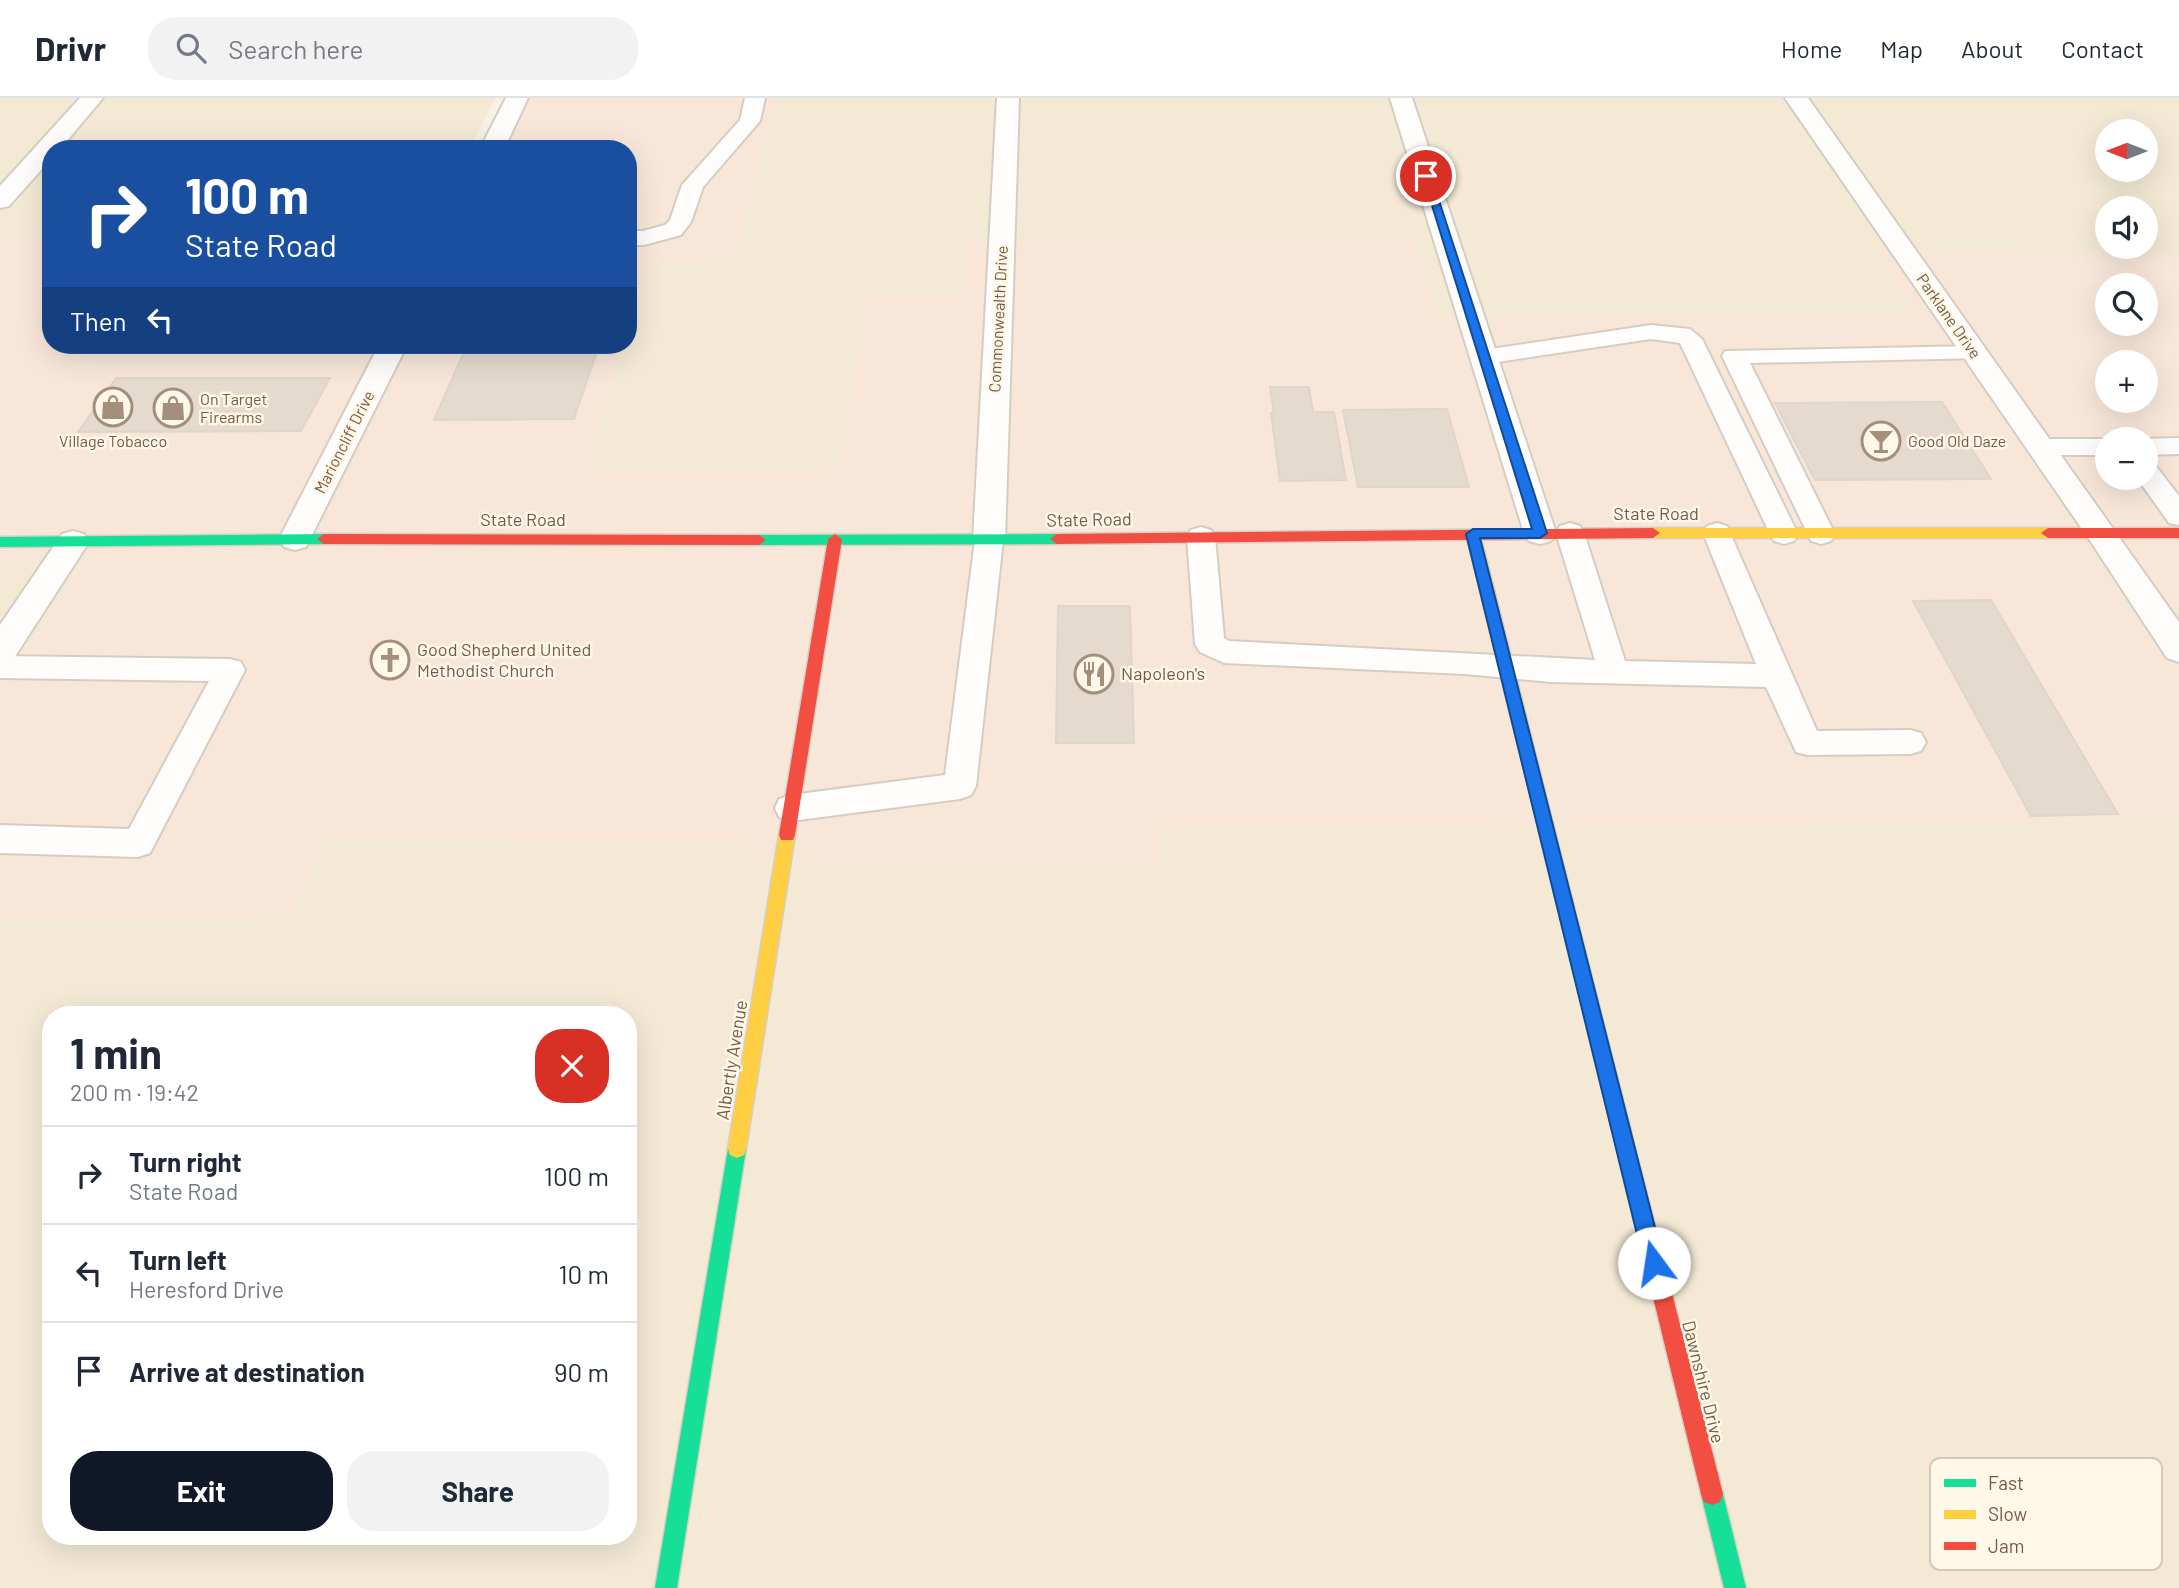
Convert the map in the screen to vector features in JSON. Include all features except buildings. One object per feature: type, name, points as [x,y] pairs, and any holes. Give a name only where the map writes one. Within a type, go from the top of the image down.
[{"type":"main road","name":"State Road","points":[[0,542],[295,539],[989,540],[1540,533],[2179,533]]},
{"type":"main road","name":"Dawnshire Drive","points":[[1473,534],[1735,1588]]},
{"type":"main road","name":"Albertly Avenue","points":[[666,1588],[835,539]]},
{"type":"street","points":[[54,140],[92,98]]},
{"type":"street","points":[[496,140],[517,98]]},
{"type":"street","name":"Commonwealth Drive","points":[[989,540],[1008,98]]},
{"type":"street","points":[[1401,98],[1540,533]]},
{"type":"street","name":"Parklane Drive","points":[[1796,98],[2102,534],[2179,649]]},
{"type":"street","points":[[0,201],[42,154]]},
{"type":"street","name":"Marioncliff Drive","points":[[295,539],[388,354]]},
{"type":"street","points":[[0,652],[73,542]]},
{"type":"lane","points":[[637,238],[673,230],[680,222],[693,185],[750,121],[755,98]]},
{"type":"lane","points":[[1483,356],[1651,332],[1682,334],[1690,339],[1784,534]]},
{"type":"lane","points":[[1821,534],[1734,356],[1975,353]]},
{"type":"lane","points":[[2158,447],[2179,446]]},
{"type":"lane","points":[[2041,447],[2095,447]]},
{"type":"lane","points":[[2158,487],[2179,516]]},
{"type":"lane","points":[[1570,533],[1614,672]]},
{"type":"lane","points":[[1717,533],[1776,676],[1807,743],[1910,742]]},
{"type":"lane","points":[[1201,537],[1210,644],[1224,652],[1614,672],[1776,676]]},
{"type":"lane","points":[[792,808],[960,786],[989,540]]},
{"type":"lane","points":[[0,667],[230,670],[138,843],[0,839]]},
{"type":"shaded area","points":[[0,98],[496,98],[474,140],[42,140],[42,236],[0,236]]},
{"type":"shaded area","points":[[517,98],[778,98],[735,259],[647,264],[637,297],[637,140],[496,140]]},
{"type":"shaded area","points":[[778,98],[2179,98],[2179,252],[2158,252],[2158,196],[2095,196],[2095,252],[1878,251],[1916,315],[1437,314],[968,238],[956,468],[585,469],[620,354],[637,354],[637,297],[647,264],[735,259]]},
{"type":"shaded area","points":[[0,236],[42,236],[42,354],[620,354],[586,469],[841,468],[868,294],[965,294],[968,238],[1415,238],[1437,314],[1915,315],[1877,251],[2095,252],[2095,259],[2158,259],[2158,252],[2179,252],[2179,819],[1502,828],[1159,825],[1165,866],[744,860],[747,842],[325,838],[294,916],[0,919],[0,693],[82,565],[0,564]]},
{"type":"shaded area","points":[[0,564],[82,564],[0,693]]},
{"type":"shaded area","points":[[2179,819],[2179,1588],[0,1588],[0,919],[294,916],[325,838],[747,842],[745,860],[1165,866],[1159,825],[1502,828]]},
{"type":"traffic: fast","points":[[0,542],[324,539]]},
{"type":"traffic: fast","points":[[759,540],[1057,539]]},
{"type":"traffic: fast","points":[[666,1588],[737,1149]]},
{"type":"traffic: fast","points":[[1712,1494],[1735,1588]]},
{"type":"traffic: slow","points":[[1653,533],[2048,533]]},
{"type":"traffic: slow","points":[[1473,534],[1571,927]]},
{"type":"traffic: slow","points":[[737,1149],[787,835]]},
{"type":"traffic: jam","points":[[1057,539],[1653,533]]},
{"type":"traffic: jam","points":[[2048,533],[2179,533]]},
{"type":"traffic: jam","points":[[324,539],[759,540]]},
{"type":"traffic: jam","points":[[787,835],[835,539]]},
{"type":"traffic: jam","points":[[1571,927],[1712,1494]]},
{"type":"place","name":"Village Tobacco","points":[[113,407]]},
{"type":"place","name":"On Target Firearms","points":[[173,408]]},
{"type":"place","name":"Good Old Daze","points":[[1881,441]]},
{"type":"place","name":"Good Shepherd United Methodist Church","points":[[390,660]]},
{"type":"place","name":"Napoleon's","points":[[1094,674]]},
{"type":"route","points":[[1426,176],[1540,533],[1473,534],[1654,1263]]}]
